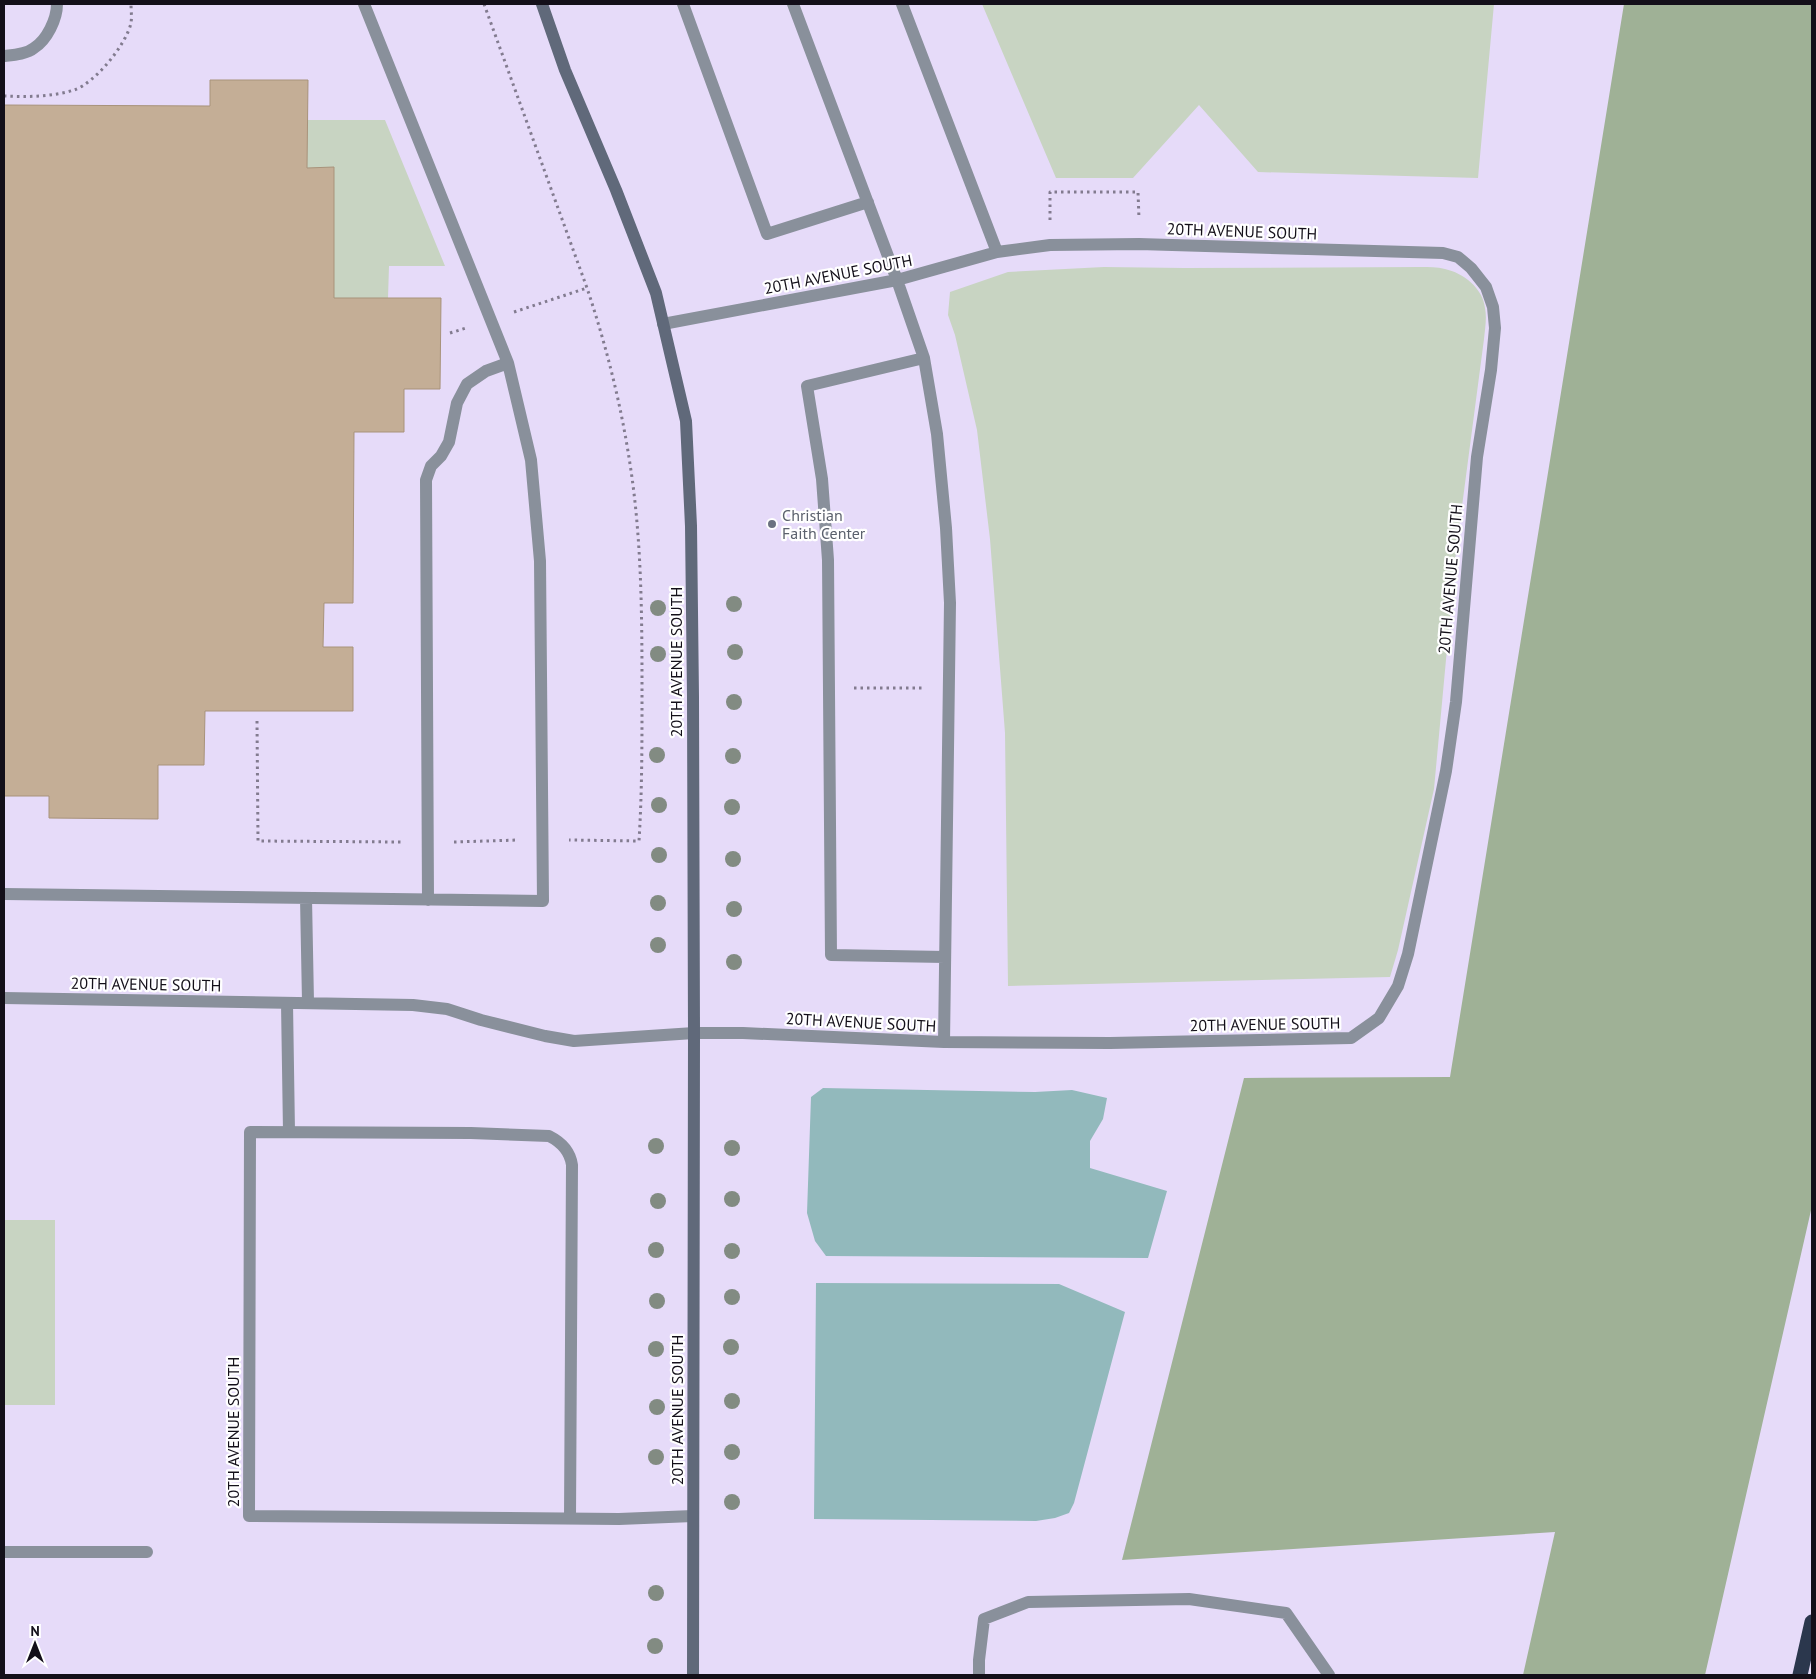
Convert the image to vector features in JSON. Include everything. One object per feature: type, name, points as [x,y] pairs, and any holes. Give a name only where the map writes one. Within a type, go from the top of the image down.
[{"type":"highway","points":[[1800,1675],[1812,1622]]},
{"type":"street","points":[[4,56],[34,49],[48,33],[57,12],[57,4]]},
{"type":"street","points":[[4,894],[543,901],[540,561],[531,460],[508,363],[492,319],[364,4]]},
{"type":"street","name":"20TH AVENUE SOUTH","points":[[542,4],[565,70],[616,190],[656,293],[686,422],[691,526],[694,1033],[693,1675]]},
{"type":"street","points":[[683,4],[767,234],[868,202]]},
{"type":"street","points":[[793,4],[897,280],[924,358],[937,434],[946,528],[950,603],[944,1042]]},
{"type":"street","points":[[902,4],[997,252]]},
{"type":"street","name":"20TH AVENUE SOUTH","points":[[4,998],[413,1005],[447,1009],[481,1020],[545,1036],[574,1041],[694,1033],[743,1033],[944,1042],[1110,1043],[1351,1038],[1379,1018],[1398,986],[1408,954],[1446,770],[1456,702],[1477,457],[1491,370],[1495,328],[1493,307],[1486,286],[1471,268],[1458,257],[1443,253],[1139,244],[1050,245],[997,252],[897,280],[663,324]]},
{"type":"street","points":[[924,358],[807,386],[822,479],[828,560],[831,955],[945,957]]},
{"type":"street","points":[[428,900],[426,480],[431,466],[442,456],[449,442],[457,403],[467,384],[486,372],[508,363]]},
{"type":"street","points":[[306,898],[308,1002]]},
{"type":"street","points":[[287,1003],[288,1132],[366,1134],[471,1133],[548,1136],[563,1145],[571,1159],[570,1518]]},
{"type":"street","name":"20TH AVENUE SOUTH","points":[[288,1132],[250,1132],[249,1516],[631,1519],[693,1516]]},
{"type":"street","points":[[4,1552],[147,1552]]},
{"type":"street","points":[[979,1675],[984,1618],[1028,1602],[1189,1598],[1286,1613],[1329,1675]]},
{"type":"path","points":[[4,96],[22,97],[54,94],[75,89],[98,73],[116,52],[127,34],[131,22],[131,4]]},
{"type":"path","points":[[484,4],[587,288],[616,386],[630,464],[637,527],[642,625],[642,807],[639,841]]},
{"type":"path","points":[[450,333],[587,288]]},
{"type":"path","points":[[828,688],[949,688]]},
{"type":"shaded area","points":[[982,4],[1494,4],[1478,178],[1258,172],[1199,105],[1133,178],[1056,178]]},
{"type":"shaded area","points":[[1624,4],[1812,4],[1812,1206],[1705,1675],[1523,1675],[1555,1532],[1122,1560],[1244,1078],[1450,1077]]},
{"type":"shaded area","points":[[307,120],[385,120],[445,266],[389,266],[388,298],[334,298],[334,168],[307,168]]},
{"type":"shaded area","points":[[1104,267],[1436,267],[1452,271],[1465,278],[1476,288],[1483,301],[1486,320],[1456,552],[1434,789],[1398,950],[1390,977],[1008,986],[1005,733],[990,539],[977,430],[955,335],[948,315],[950,292],[1008,272]]},
{"type":"shaded area","points":[[823,1088],[1035,1092],[1072,1090],[1107,1098],[1103,1119],[1090,1141],[1090,1168],[1167,1191],[1148,1258],[826,1256],[815,1241],[807,1213],[811,1097]]},
{"type":"shaded area","points":[[4,1220],[55,1220],[55,1405],[4,1405]]},
{"type":"shaded area","points":[[816,1283],[1059,1284],[1125,1312],[1074,1503],[1069,1513],[1055,1518],[1036,1521],[814,1519]]},
{"type":"building","points":[[210,80],[308,80],[307,168],[334,167],[334,298],[441,298],[440,389],[404,389],[404,432],[354,432],[353,603],[324,603],[323,647],[353,647],[353,711],[205,711],[204,765],[158,765],[158,819],[49,818],[49,796],[4,796],[4,105],[210,106]]},
{"type":"place","name":"Christian Faith Center","points":[[772,524]]}]
